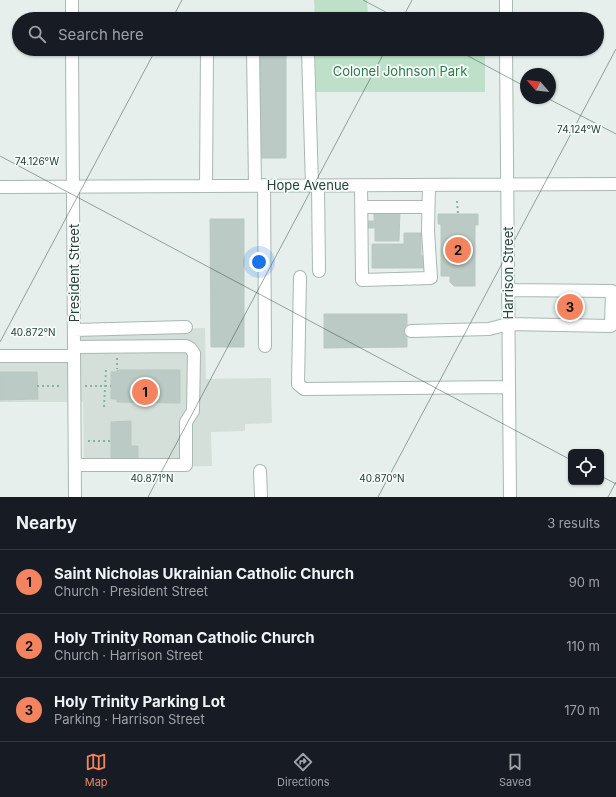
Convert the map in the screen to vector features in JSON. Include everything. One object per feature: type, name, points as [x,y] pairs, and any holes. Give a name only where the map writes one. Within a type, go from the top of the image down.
[{"type":"street","points":[[72,0],[72,12]]},
{"type":"street","points":[[506,0],[506,12]]},
{"type":"street","name":"President Street","points":[[72,56],[75,497]]},
{"type":"street","points":[[206,185],[207,56]]},
{"type":"street","points":[[253,56],[260,185],[265,346]]},
{"type":"street","points":[[308,56],[320,271]]},
{"type":"street","name":"Harrison Street","points":[[506,56],[510,497]]},
{"type":"street","points":[[361,185],[362,280],[431,278],[427,207],[428,184]]},
{"type":"street","name":"Hope Avenue","points":[[0,187],[616,184]]},
{"type":"street","points":[[362,207],[427,207]]},
{"type":"street","points":[[300,277],[298,384],[304,389],[509,387]]},
{"type":"street","points":[[411,331],[489,329],[508,324],[611,326],[612,291],[508,290]]},
{"type":"street","points":[[74,330],[186,327]]},
{"type":"street","points":[[0,356],[186,346],[194,353],[193,411],[186,422],[186,465],[75,465]]},
{"type":"street","points":[[260,471],[261,497]]},
{"type":"path","points":[[457,201],[458,214]]},
{"type":"path","points":[[104,407],[106,369]]},
{"type":"path","points":[[37,386],[61,386]]},
{"type":"path","points":[[84,386],[111,386]]},
{"type":"path","points":[[88,441],[111,441]]},
{"type":"shaded area","points":[[205,328],[206,379],[271,378],[272,423],[245,424],[245,431],[211,432],[212,466],[84,469],[83,402],[0,402],[0,359],[80,357],[80,331]]},
{"type":"green space","points":[[314,0],[367,0],[368,12],[315,12]]},
{"type":"green space","name":"Colonel Johnson Park","points":[[315,56],[485,56],[485,92],[316,92]]},
{"type":"building","points":[[260,56],[286,56],[286,158],[260,158]]},
{"type":"building","points":[[374,209],[400,210],[399,241],[375,241],[375,228],[368,228],[368,221],[374,221]]},
{"type":"building","points":[[438,214],[478,214],[478,225],[475,225],[475,286],[454,286],[450,282],[450,276],[441,276],[441,224],[438,224]]},
{"type":"building","points":[[210,219],[244,219],[244,347],[211,347]]},
{"type":"building","points":[[404,233],[421,233],[421,256],[427,256],[427,268],[372,268],[372,244],[404,244]]},
{"type":"building","points":[[324,314],[407,314],[407,347],[324,348]]},
{"type":"building","points":[[117,370],[180,370],[180,403],[117,402],[117,399],[111,399],[111,372],[117,372]]},
{"type":"building","points":[[0,372],[37,372],[38,399],[0,400]]},
{"type":"building","points":[[131,421],[131,446],[138,446],[138,461],[111,461],[111,422]]},
{"type":"place","name":"Holy Trinity Roman Catholic Church","points":[[458,250]]},
{"type":"place","name":"Holy Trinity Parking Lot","points":[[570,307]]},
{"type":"place","name":"Saint Nicholas Ukrainian Catholic Church","points":[[145,392]]}]
